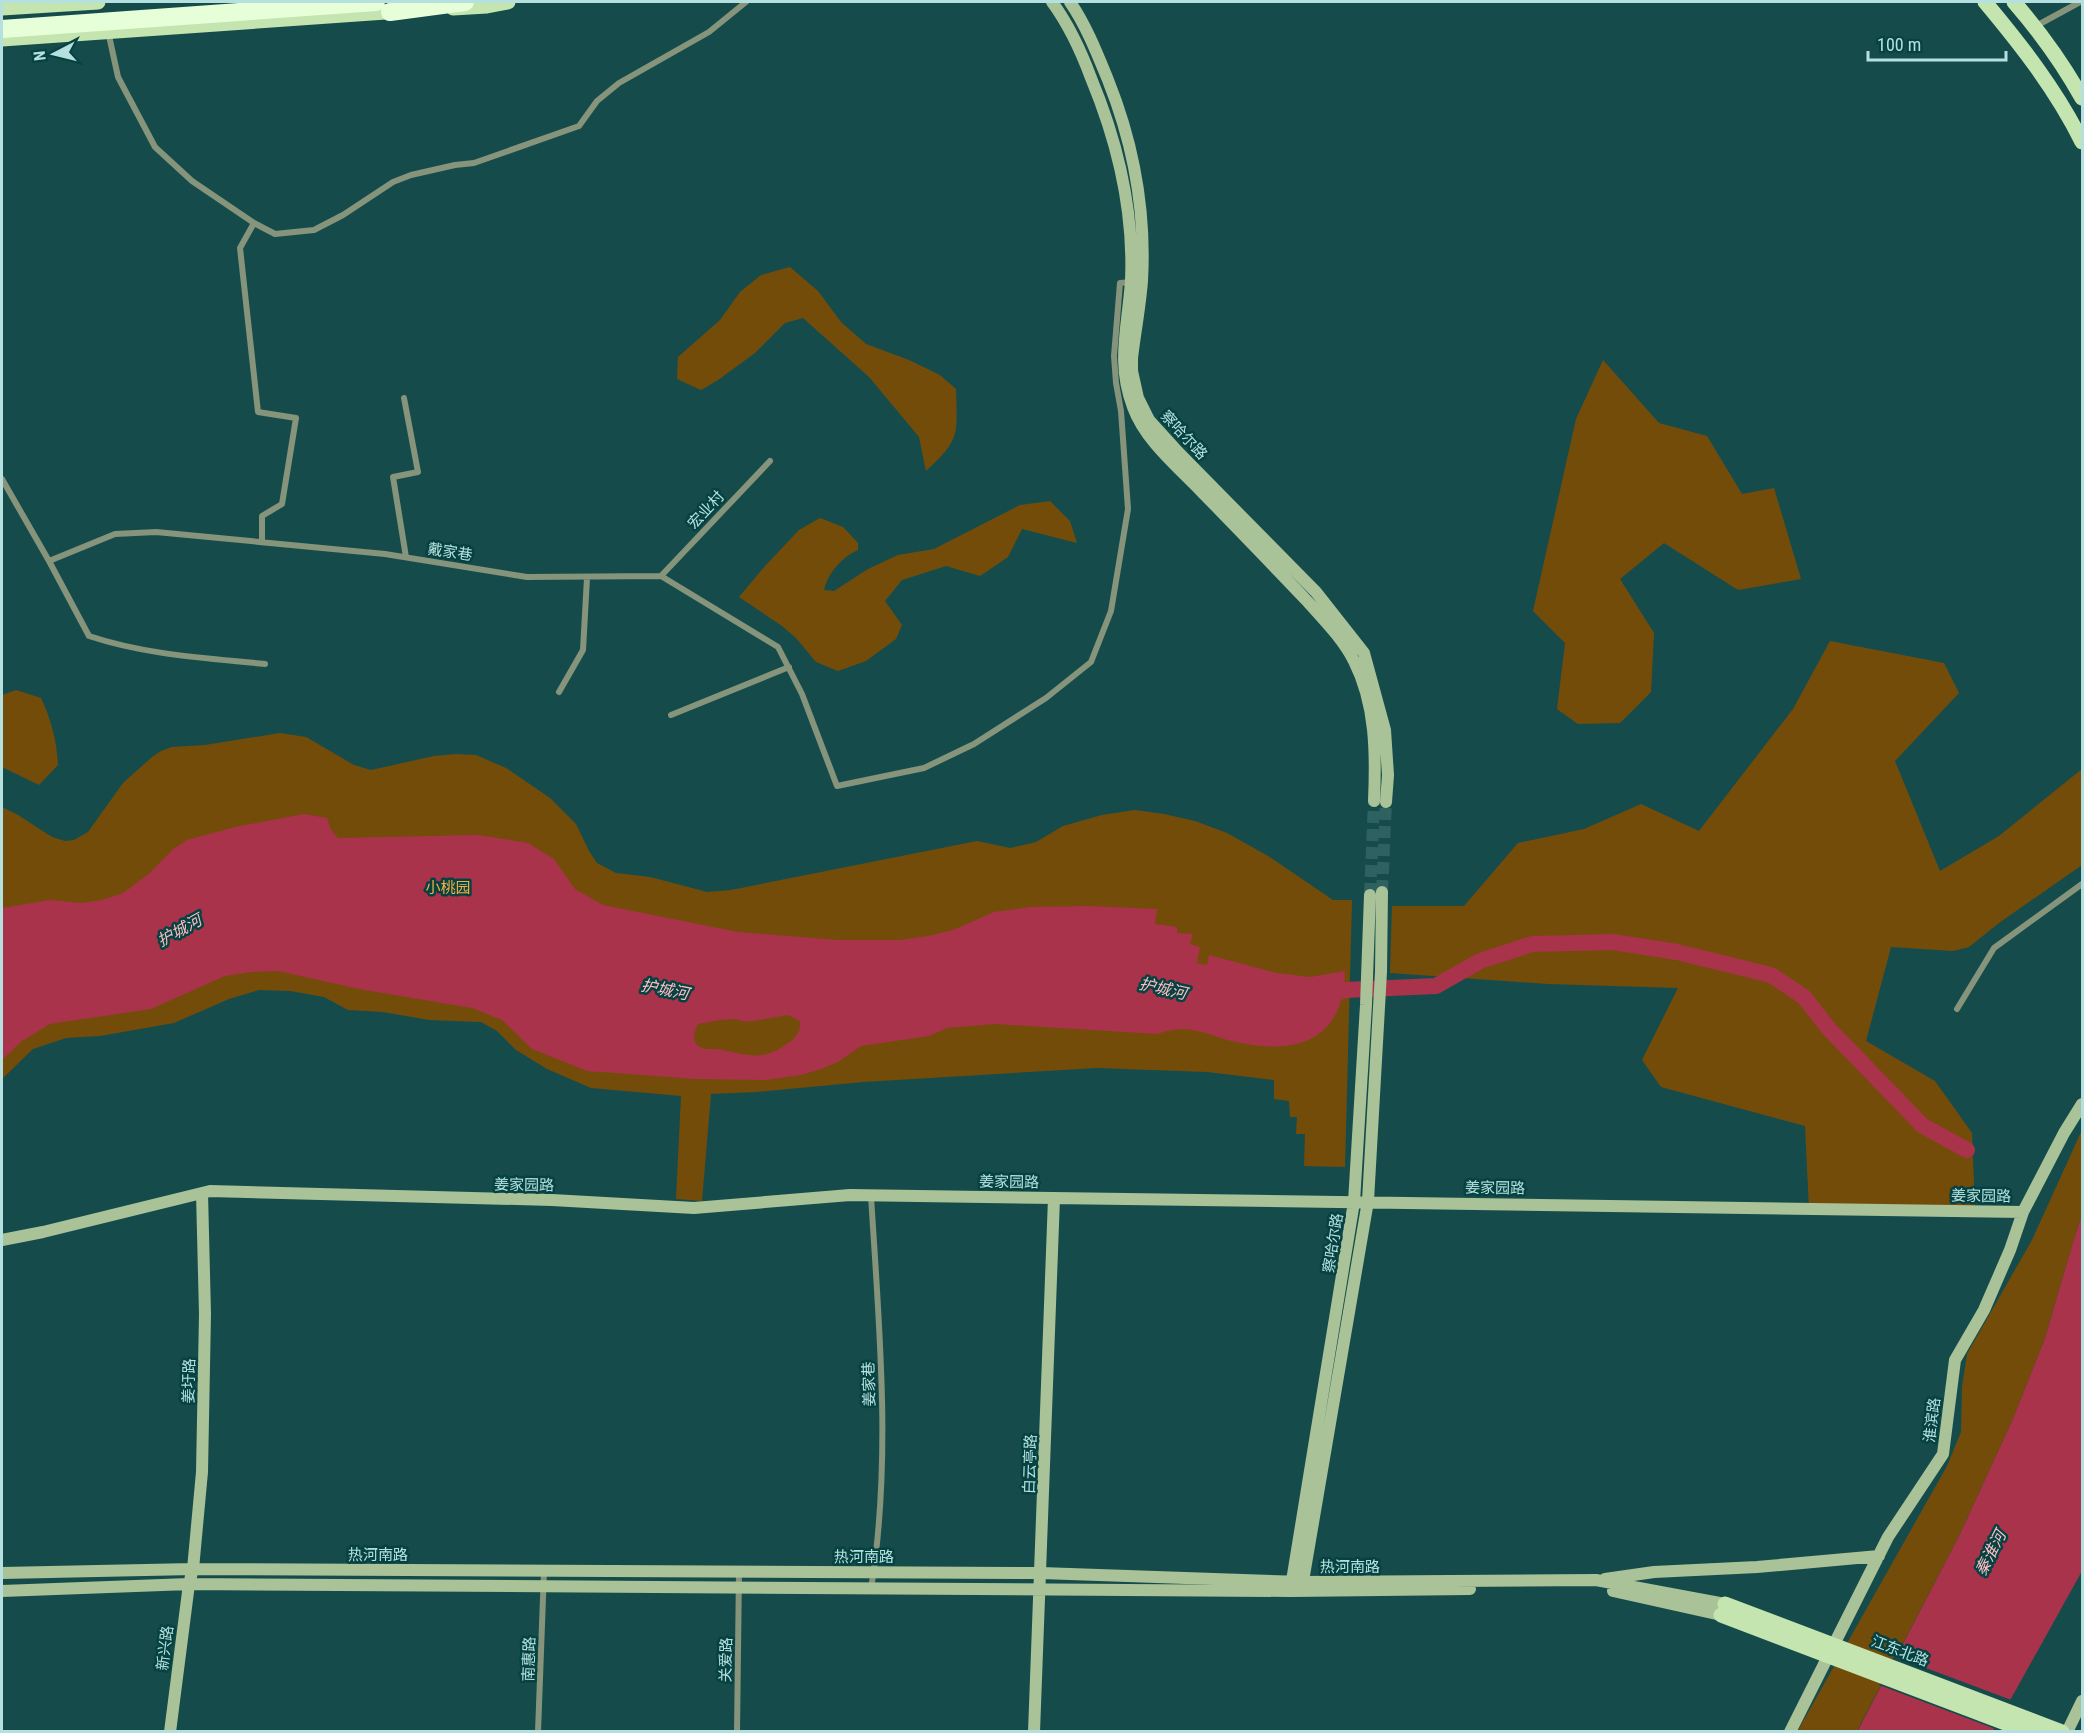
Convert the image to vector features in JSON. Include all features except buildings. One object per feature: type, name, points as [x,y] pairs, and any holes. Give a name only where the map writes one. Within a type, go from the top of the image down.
[{"type":"highway","points":[[2,19],[254,2]]},
{"type":"highway","points":[[2,29],[465,2]]},
{"type":"main road","points":[[2,8],[98,2]]},
{"type":"main road","points":[[2,39],[383,7],[487,6],[508,2]]},
{"type":"main road","name":"察哈尔路","points":[[1052,2],[1081,52],[1110,129],[1124,178],[1136,282]]},
{"type":"main road","name":"察哈尔路","points":[[1070,2],[1096,50],[1124,122],[1140,200],[1136,282],[1123,360],[1127,389],[1135,414],[1142,426],[1166,454],[1327,623],[1353,660],[1370,706],[1375,772],[1380,802]]},
{"type":"main road","points":[[1985,2],[2048,83],[2082,142]]},
{"type":"main road","points":[[2014,2],[2035,27],[2082,98]]},
{"type":"main road","name":"察哈尔路","points":[[1297,1587],[1368,1201],[1381,972],[1382,892]]},
{"type":"main road","name":"察哈尔路","points":[[1297,1587],[1354,1202],[1370,895]]},
{"type":"main road","name":"淮滨路","points":[[1790,1731],[1888,1537],[1942,1454],[1954,1360],[1984,1310],[2010,1250],[2023,1212],[2082,1104]]},
{"type":"main road","name":"姜家园路","points":[[2,1240],[44,1232],[210,1191],[552,1200],[694,1208],[871,1195],[2023,1212]]},
{"type":"main road","name":"姜圩路","points":[[193,1569],[202,1461],[205,1314],[202,1193]]},
{"type":"main road","name":"白云亭路","points":[[1034,1731],[1054,1198]]},
{"type":"main road","points":[[1596,1580],[1654,1572],[1757,1567],[1879,1556]]},
{"type":"main road","name":"热河南路","points":[[2,1574],[193,1569],[1041,1573],[1297,1587],[1596,1580],[1723,1609]]},
{"type":"main road","name":"新兴路","points":[[170,1731],[189,1584],[193,1569]]},
{"type":"main road","name":"热河南路","points":[[2,1591],[189,1584],[1039,1590],[1595,1587],[1723,1609]]},
{"type":"main road","name":"江东北路","points":[[1723,1609],[2029,1731]]},
{"type":"main road","name":"江东北路","points":[[1723,1609],[2062,1731]]},
{"type":"main road","points":[[2067,1731],[2082,1701]]},
{"type":"street","points":[[108,31],[118,78],[155,147],[192,181],[254,224],[275,234],[314,230],[343,215],[393,182],[432,170],[474,163],[579,126],[597,101],[619,82],[709,32],[746,2]]},
{"type":"street","points":[[2035,27],[2080,2]]},
{"type":"street","points":[[254,224],[240,249],[258,412],[296,418],[282,504],[262,516],[262,542]]},
{"type":"street","points":[[661,576],[778,647],[802,694],[837,786],[924,768],[974,744],[1046,698],[1091,662],[1111,611],[1128,508],[1121,411],[1114,356],[1120,283],[1136,282]]},
{"type":"street","points":[[405,398],[418,472],[393,477],[406,557]]},
{"type":"street","name":"宏业村","points":[[661,576],[770,461]]},
{"type":"street","points":[[2,479],[89,636],[118,645],[159,652],[264,664]]},
{"type":"street","name":"戴家巷","points":[[49,561],[115,534],[156,532],[406,557],[527,577],[661,576]]},
{"type":"street","points":[[560,692],[583,650],[587,578]]},
{"type":"street","points":[[671,715],[789,667]]},
{"type":"street","points":[[1957,1009],[1994,948],[2082,884]]},
{"type":"street","name":"姜家巷","points":[[871,1195],[880,1350],[882,1465],[871,1589]]},
{"type":"street","name":"南惠路","points":[[538,1731],[544,1570]]},
{"type":"street","name":"关爱路","points":[[737,1731],[739,1571]]},
{"type":"green space","points":[[790,267],[818,291],[841,322],[866,344],[909,360],[940,375],[956,389],[957,416],[954,435],[946,451],[926,471],[919,437],[869,377],[803,318],[785,323],[755,353],[701,390],[677,379],[678,357],[720,320],[740,292],[761,275]]},
{"type":"green space","points":[[1603,360],[1659,423],[1707,436],[1742,494],[1774,488],[1801,579],[1738,590],[1664,543],[1620,579],[1654,633],[1651,692],[1620,723],[1578,724],[1557,709],[1565,643],[1533,611],[1576,419]]},
{"type":"green space","points":[[1050,501],[1070,521],[1077,543],[1022,529],[1008,557],[980,576],[946,566],[902,580],[885,601],[902,625],[896,639],[866,661],[838,671],[816,662],[796,638],[782,626],[739,597],[799,530],[820,518],[843,527],[858,543],[858,550],[841,561],[829,578],[824,590],[834,591],[868,569],[898,555],[934,549],[1020,505]]},
{"type":"green space","points":[[1830,641],[1944,663],[1959,693],[1895,761],[1940,871],[1999,836],[2082,769],[2082,865],[1999,923],[1969,947],[1953,951],[1891,947],[1866,1041],[1935,1081],[1972,1133],[1975,1211],[1809,1209],[1805,1126],[1661,1087],[1642,1060],[1678,988],[1548,984],[1390,973],[1392,906],[1464,906],[1518,843],[1584,829],[1641,804],[1699,831],[1793,709]]},
{"type":"green space","points":[[16,690],[41,698],[53,731],[58,765],[39,785],[2,767],[2,695]]},
{"type":"green space","name":"小桃园","points":[[280,733],[306,737],[354,765],[371,770],[434,756],[476,755],[506,768],[550,798],[576,824],[597,863],[616,873],[650,877],[707,892],[731,890],[977,841],[1010,848],[1036,842],[1063,826],[1102,815],[1135,810],[1195,821],[1227,833],[1268,856],[1333,900],[1352,900],[1345,1167],[1304,1166],[1305,1134],[1296,1134],[1297,1117],[1290,1117],[1289,1101],[1274,1099],[1274,1080],[1207,1072],[1097,1068],[711,1094],[702,1201],[676,1199],[681,1096],[591,1088],[547,1069],[516,1050],[497,1031],[481,1022],[429,1020],[383,1012],[348,1010],[324,997],[290,991],[259,990],[229,999],[174,1023],[100,1036],[66,1038],[33,1049],[2,1079],[2,807],[52,837],[65,841],[74,840],[88,832],[123,783],[161,751],[172,747],[205,745]]},
{"type":"green space","points":[[2082,1130],[2082,1215],[2045,1338],[2012,1421],[1959,1536],[1857,1731],[1797,1732],[1947,1466],[1961,1432],[1962,1387],[1967,1354],[2032,1240]]},
{"type":"water","name":"护城河","points":[[304,814],[327,818],[331,830],[338,838],[478,835],[528,843],[554,859],[575,889],[603,905],[738,932],[840,940],[899,940],[953,930],[994,912],[1031,907],[1088,906],[1157,909],[1155,924],[1177,927],[1177,933],[1193,934],[1190,944],[1200,947],[1197,963],[1207,965],[1209,955],[1277,973],[1310,977],[1345,971],[1343,994],[1337,1012],[1315,1037],[1300,1043],[1282,1046],[1241,1043],[1183,1029],[1156,1034],[995,1024],[947,1028],[929,1036],[861,1046],[838,1062],[801,1075],[766,1080],[695,1079],[587,1071],[532,1049],[502,1020],[472,1008],[359,989],[278,971],[252,972],[225,976],[151,1009],[50,1024],[22,1041],[2,1060],[2,908],[50,900],[81,903],[102,900],[123,893],[150,873],[173,849],[187,840],[235,827]],"holes":[[[788,1015],[800,1021],[799,1030],[793,1039],[781,1048],[763,1055],[755,1056],[705,1049],[698,1046],[694,1038],[698,1024],[721,1020],[735,1019],[747,1022]]]},
{"type":"water","name":"秦淮河","points":[[2082,1215],[2082,1571],[1993,1731],[1857,1732],[1959,1536],[2012,1421],[2045,1338]]},
{"type":"pier","points":[[1894,1656],[2014,1701],[1998,1730],[1879,1685]]},
{"type":"waterway","points":[[1323,998],[1345,990],[1436,986],[1480,961],[1532,944],[1613,942],[1677,952],[1771,975],[1804,997],[1829,1029],[1923,1126],[1967,1150]]},
{"type":"tunnel","points":[[1370,895],[1374,801]]},
{"type":"tunnel","points":[[1382,892],[1386,802]]}]
